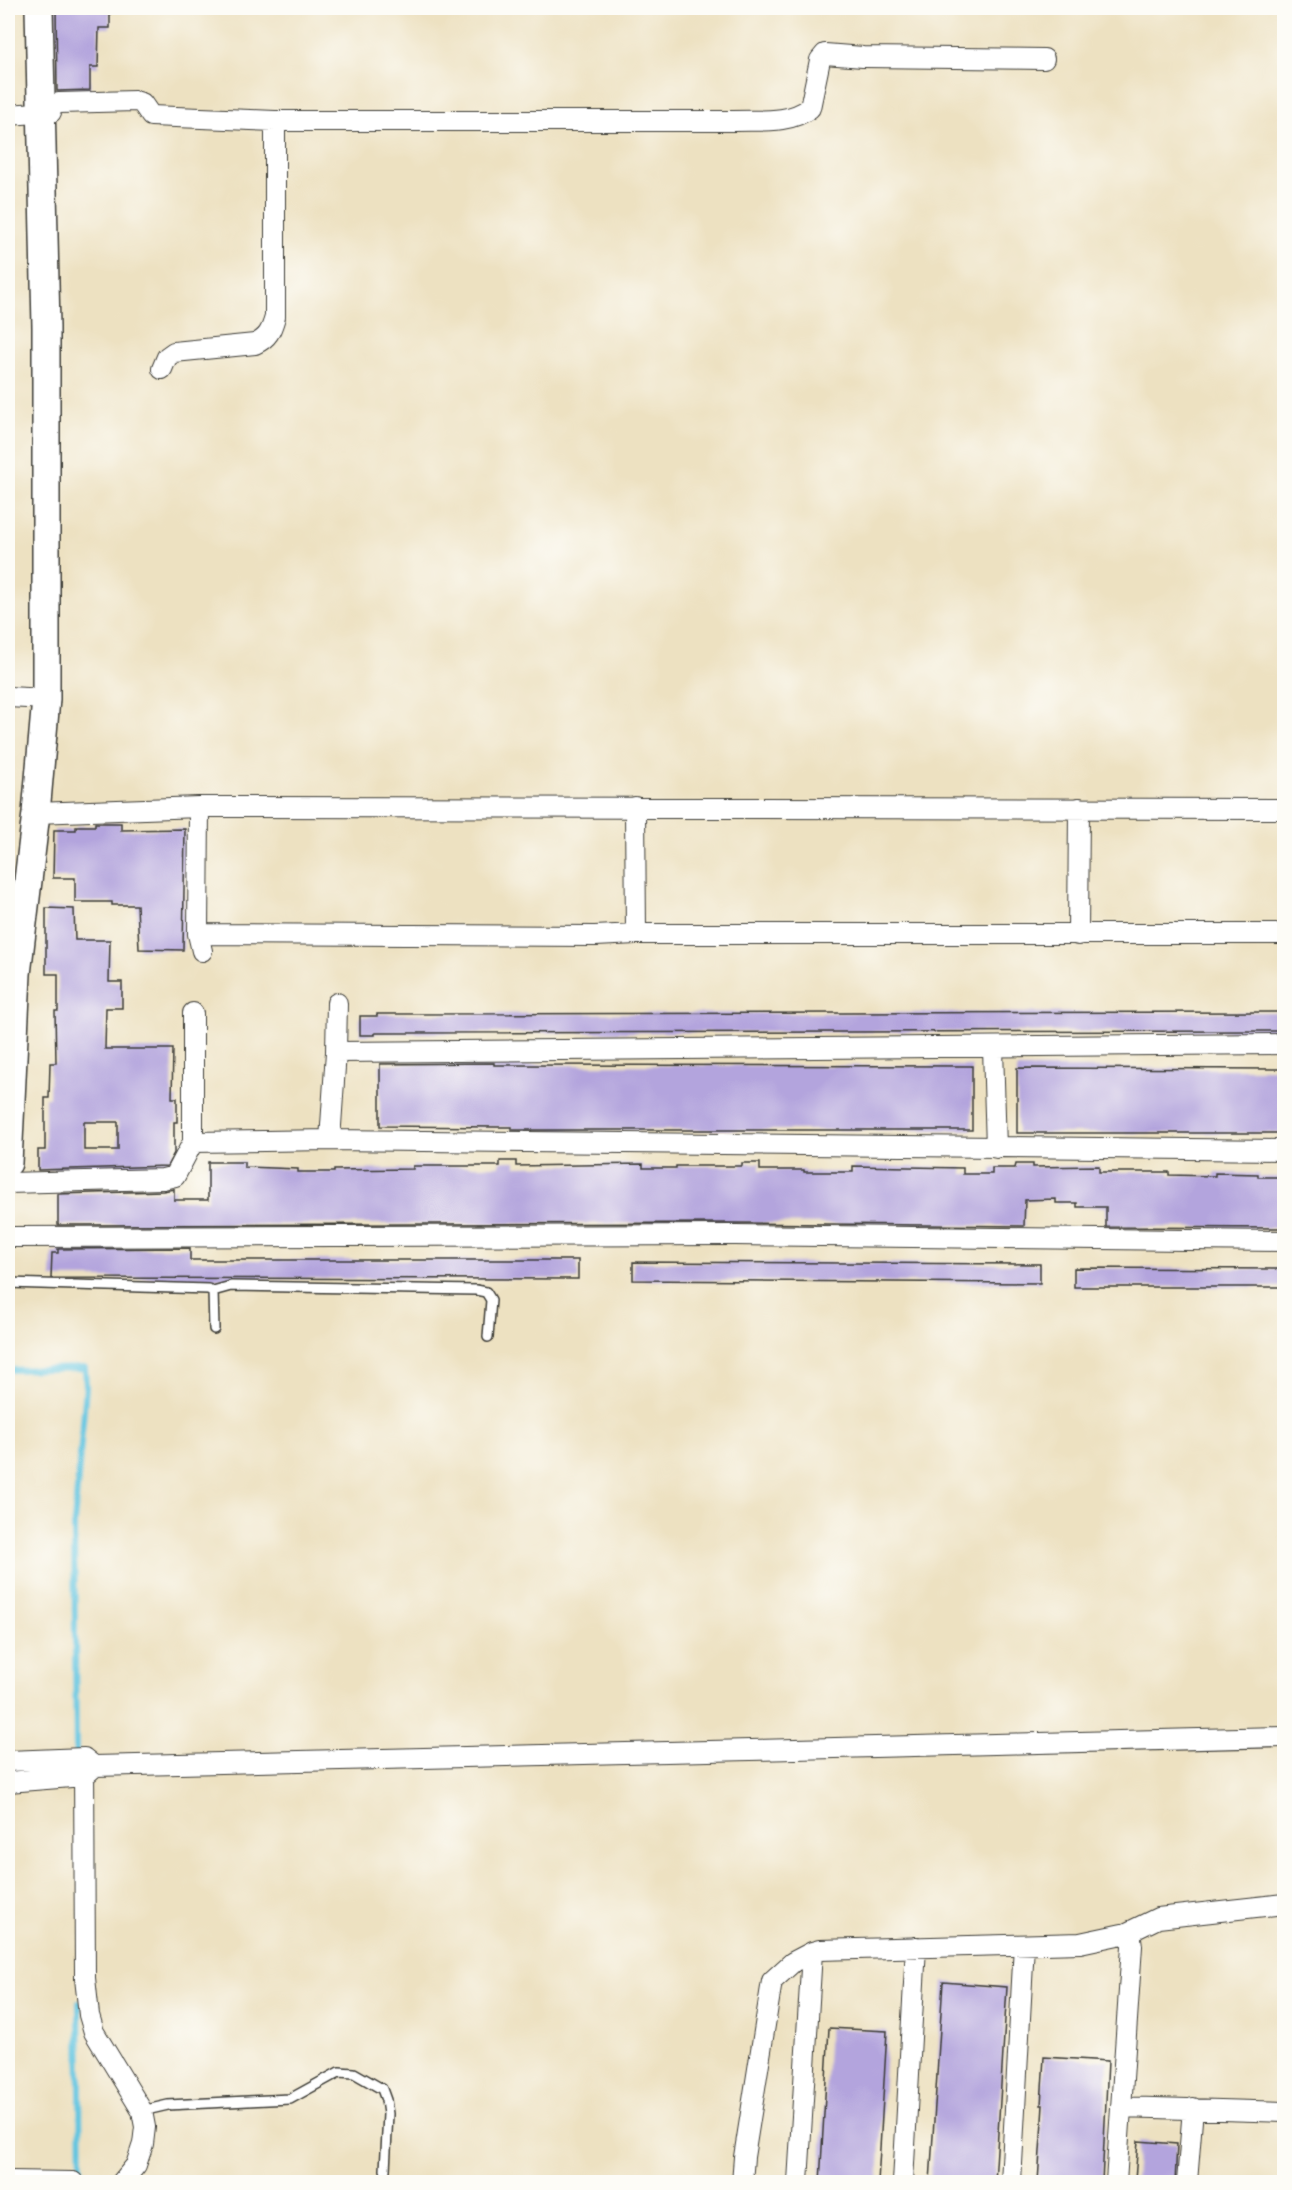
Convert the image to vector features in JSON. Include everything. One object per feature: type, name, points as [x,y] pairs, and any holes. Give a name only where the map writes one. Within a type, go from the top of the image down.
[{"type":"street","points":[[39,8],[46,327],[44,814],[17,974],[14,1178],[169,1179],[175,1176],[193,1142],[193,1013]]},
{"type":"street","points":[[8,115],[51,112],[53,106],[58,103],[135,101],[142,103],[151,116],[275,121],[734,122],[801,116],[810,108],[820,60],[825,54],[863,57],[1044,59]]},
{"type":"street","points":[[162,369],[167,357],[174,352],[255,344],[271,331],[275,317],[275,121]]},
{"type":"street","points":[[8,697],[46,699]]},
{"type":"street","points":[[44,814],[199,807],[1284,809]]},
{"type":"street","points":[[199,807],[200,942],[636,934],[1284,934]]},
{"type":"street","points":[[635,807],[636,934]]},
{"type":"street","points":[[1078,934],[1079,808]]},
{"type":"street","points":[[330,1140],[337,1003]]},
{"type":"street","points":[[336,1052],[1284,1044]]},
{"type":"street","points":[[993,1048],[996,1148]]},
{"type":"street","points":[[193,1142],[330,1140],[1284,1150]]},
{"type":"street","points":[[16,1237],[735,1235],[1284,1241]]},
{"type":"street","points":[[8,1761],[79,1767],[1284,1737]]},
{"type":"street","points":[[8,1782],[79,1767]]},
{"type":"street","points":[[79,1767],[85,1978],[89,2015],[94,2032],[142,2111],[145,2127],[143,2144],[136,2165],[122,2182]]},
{"type":"street","points":[[742,2182],[747,2135],[772,1981],[793,1962],[812,1952],[1080,1943],[1127,1934],[1158,1918],[1284,1904]]},
{"type":"street","points":[[1116,2182],[1132,1946],[1131,1938],[1127,1934]]},
{"type":"street","points":[[1011,2182],[1024,1945]]},
{"type":"street","points":[[903,2182],[916,1947]]},
{"type":"street","points":[[798,2182],[812,1952]]},
{"type":"street","points":[[1121,2107],[1284,2112]]},
{"type":"street","points":[[1187,2182],[1193,2108]]},
{"type":"street","points":[[8,2181],[73,2182]]},
{"type":"lane","points":[[8,1282],[213,1291],[231,1286],[476,1290],[486,1292],[491,1300],[488,1337]]},
{"type":"lane","points":[[213,1291],[214,1329]]},
{"type":"lane","points":[[142,2111],[168,2105],[290,2099],[339,2072],[354,2073],[382,2089],[386,2100],[388,2114],[385,2170]]},
{"type":"building","points":[[56,8],[110,8],[110,28],[99,28],[98,67],[90,67],[90,90],[57,91]]},
{"type":"building","points":[[95,823],[121,823],[121,830],[185,829],[183,950],[139,949],[137,905],[75,902],[75,878],[53,878],[54,830],[76,830],[76,826],[95,826]]},
{"type":"building","points":[[46,908],[74,909],[75,940],[110,940],[109,982],[122,982],[122,1008],[106,1008],[105,1049],[173,1049],[172,1098],[177,1098],[177,1122],[174,1122],[174,1153],[167,1166],[38,1170],[38,1150],[45,1150],[45,1098],[49,1098],[50,1063],[56,1063],[55,1011],[58,1011],[58,974],[46,974]],"holes":[[[84,1122],[118,1122],[118,1150],[84,1150]]]},
{"type":"building","points":[[1283,1012],[1283,1031],[375,1033],[375,1035],[360,1035],[360,1016],[377,1016],[377,1014]]},
{"type":"building","points":[[494,1063],[494,1065],[972,1066],[972,1130],[512,1130],[512,1127],[380,1126],[380,1064]]},
{"type":"building","points":[[1017,1068],[1284,1069],[1284,1133],[1017,1133]]},
{"type":"building","points":[[500,1161],[516,1161],[516,1166],[643,1164],[643,1168],[742,1166],[742,1163],[760,1163],[760,1170],[804,1170],[804,1172],[853,1172],[853,1166],[963,1168],[963,1174],[992,1174],[992,1168],[1015,1168],[1016,1164],[1033,1164],[1033,1167],[1099,1166],[1099,1172],[1169,1172],[1169,1175],[1215,1176],[1215,1173],[1258,1174],[1258,1177],[1281,1177],[1281,1228],[1106,1227],[1106,1207],[1077,1207],[1077,1203],[1056,1203],[1056,1199],[1025,1200],[1024,1226],[735,1223],[58,1225],[58,1194],[174,1189],[174,1200],[208,1200],[208,1162],[244,1162],[244,1167],[298,1169],[298,1172],[334,1172],[334,1170],[413,1169],[413,1166],[500,1166]]},
{"type":"building","points":[[190,1248],[190,1260],[578,1260],[578,1279],[51,1278],[52,1253],[58,1253],[58,1249]]},
{"type":"building","points":[[633,1262],[1040,1264],[1040,1283],[633,1280]]},
{"type":"building","points":[[1074,1268],[1284,1269],[1284,1287],[1074,1287]]},
{"type":"building","points":[[943,1982],[1007,1987],[995,2182],[930,2182]]},
{"type":"building","points":[[829,2028],[887,2031],[878,2182],[820,2182]]},
{"type":"building","points":[[1044,2057],[1108,2061],[1102,2182],[1038,2182]]},
{"type":"building","points":[[1138,2141],[1177,2144],[1175,2182],[1135,2180]]},
{"type":"waterway","points":[[8,1370],[85,1368],[86,1387],[74,1523],[76,1756]]},
{"type":"waterway","points":[[79,2003],[81,2182]]}]
